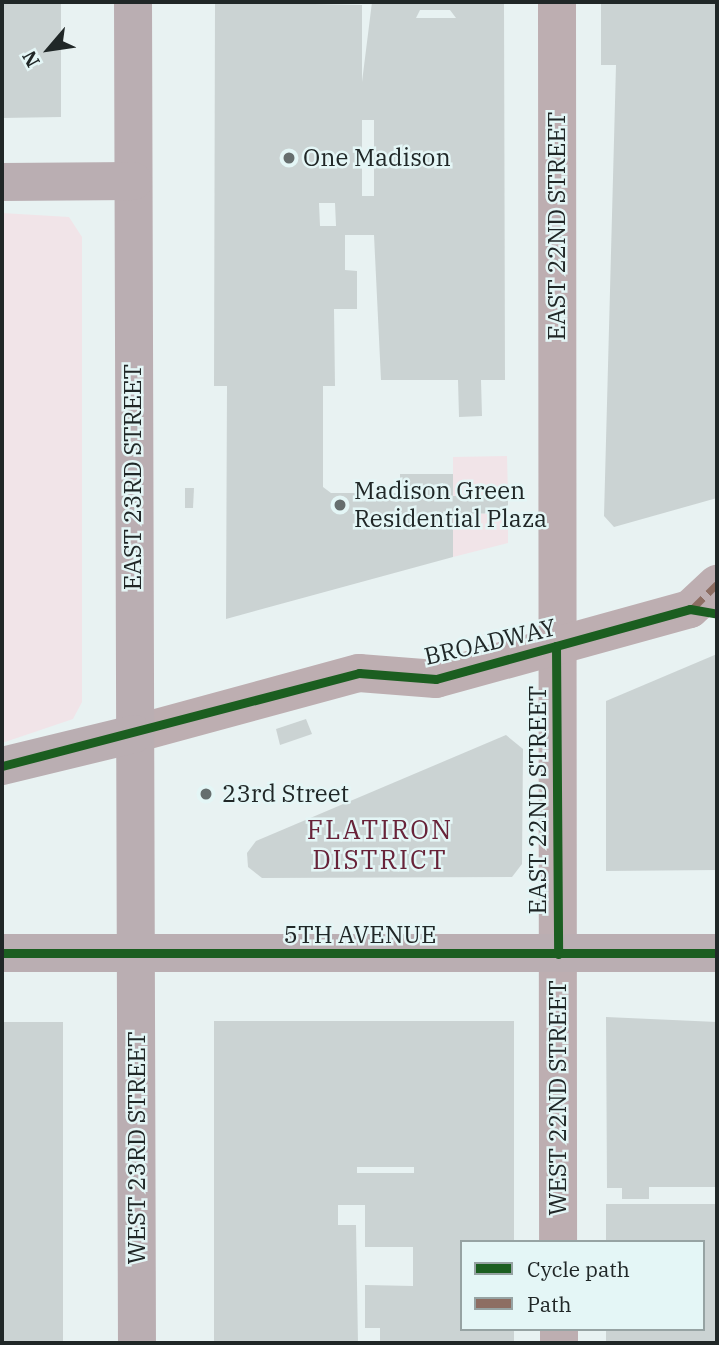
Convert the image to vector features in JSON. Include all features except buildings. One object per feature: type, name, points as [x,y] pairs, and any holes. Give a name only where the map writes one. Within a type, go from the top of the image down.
[{"type":"main road","name":"EAST 23RD STREET","points":[[133,2],[137,953]]},
{"type":"main road","points":[[2,182],[133,181]]},
{"type":"main road","points":[[2,766],[134,734]]},
{"type":"main road","name":"5TH AVENUE","points":[[2,953],[717,953]]},
{"type":"main road","name":"WEST 23RD STREET","points":[[137,953],[137,1343]]},
{"type":"street","name":"EAST 22ND STREET","points":[[557,2],[558,954]]},
{"type":"street","name":"BROADWAY","points":[[134,734],[359,673],[436,679],[690,609],[717,584]]},
{"type":"street","name":"WEST 22ND STREET","points":[[558,954],[558,1240]]},
{"type":"shaded area","points":[[2,213],[69,217],[82,237],[82,702],[73,719],[2,743]]},
{"type":"shaded area","points":[[507,456],[508,495],[453,496],[453,457]]},
{"type":"shaded area","points":[[508,513],[508,543],[453,557],[453,514]]},
{"type":"marked path","points":[[693,608],[717,584]]},
{"type":"cycle path","points":[[2,766],[359,673],[436,679],[690,609],[717,614]]},
{"type":"cycle path","points":[[556,646],[558,954]]},
{"type":"cycle path","points":[[2,953],[717,953]]},
{"type":"place","name":"One Madison","points":[[289,158]]},
{"type":"place","name":"Madison Green Residential Plaza","points":[[340,505]]},
{"type":"place","name":"23rd Street","points":[[206,794]]},
{"type":"district","name":"FLATIRON DISTRICT","points":[[380,845]]}]
